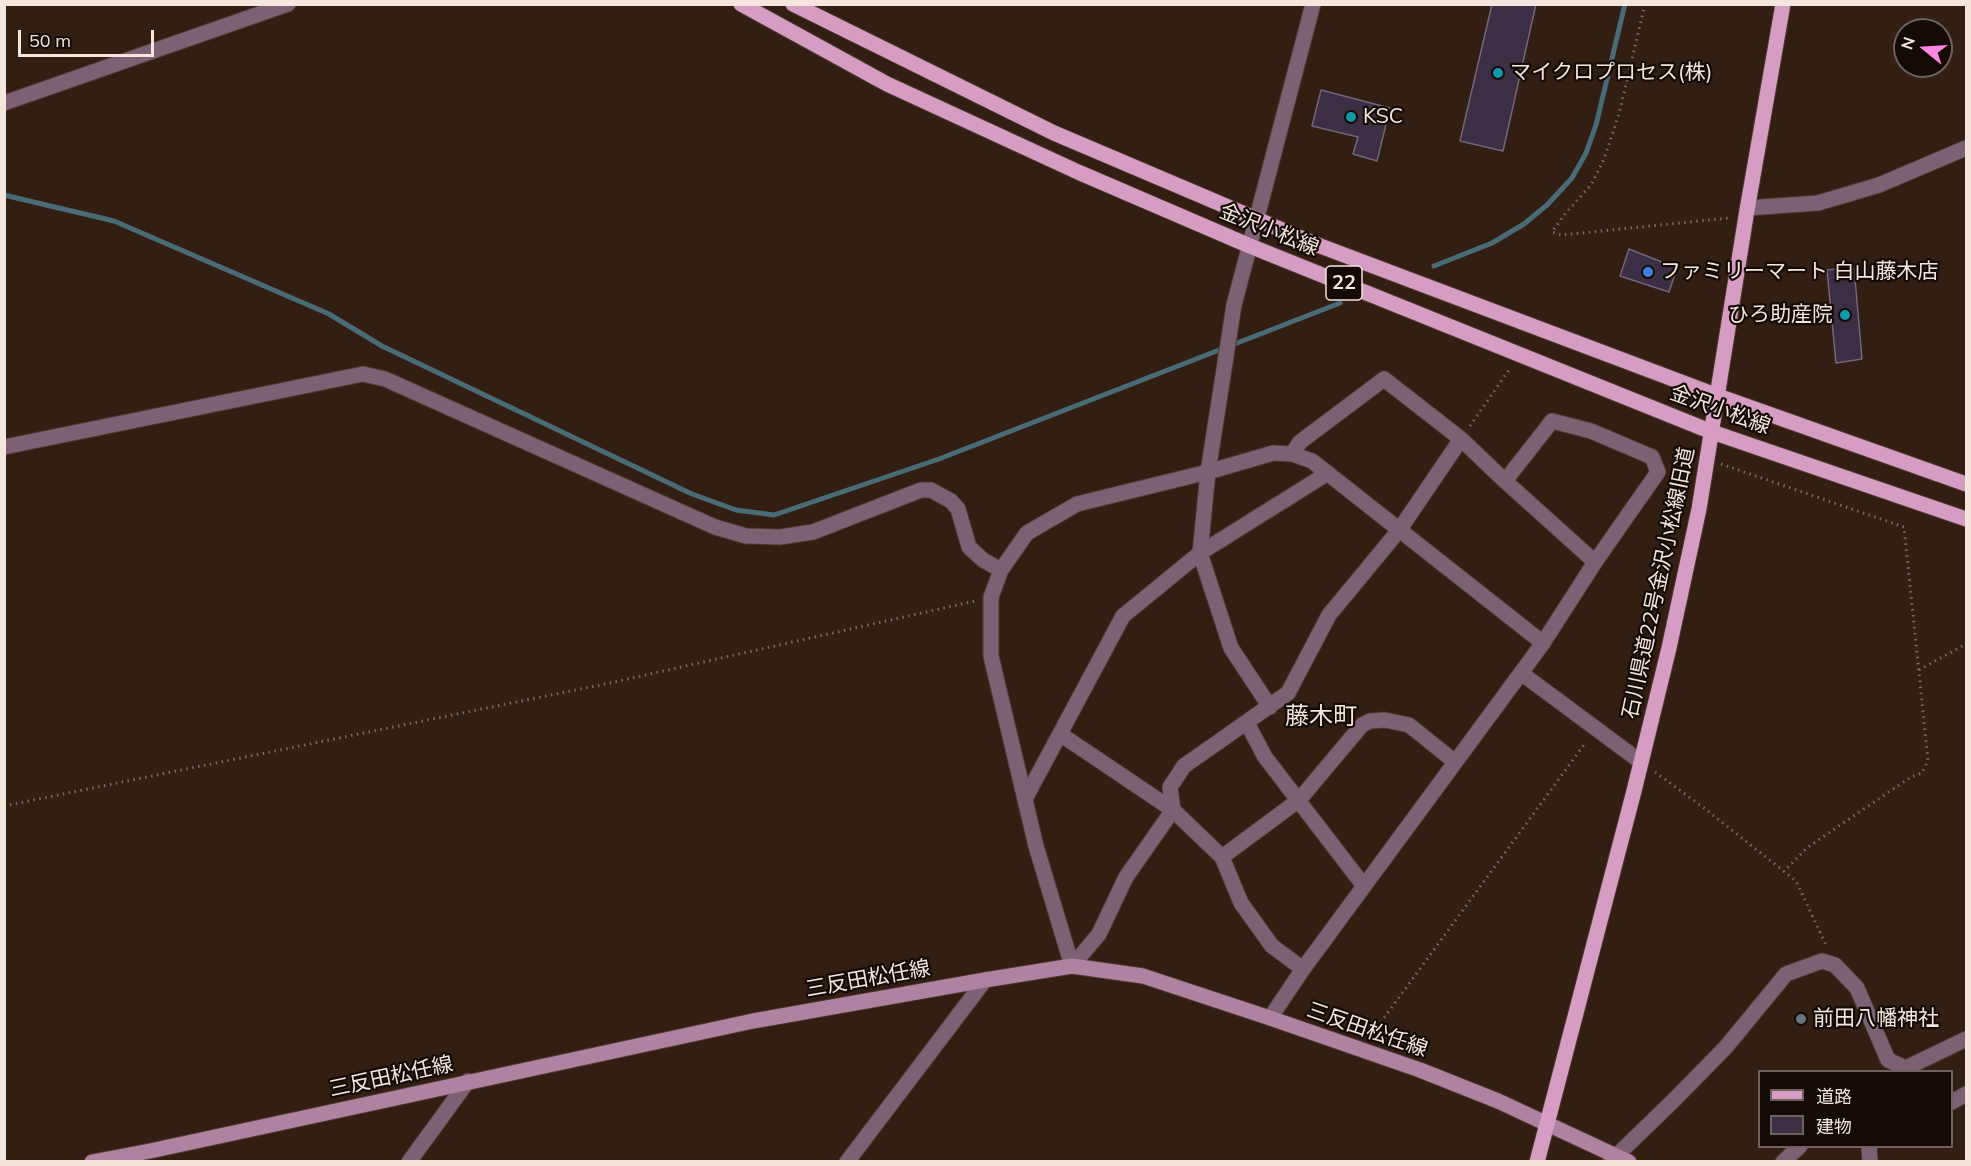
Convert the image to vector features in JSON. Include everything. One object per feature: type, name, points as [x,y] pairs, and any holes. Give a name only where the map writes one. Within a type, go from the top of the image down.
[{"type":"main road","name":"金沢小松線","points":[[741,4],[887,84],[1078,172],[1250,246],[1712,432],[1966,519]]},
{"type":"main road","name":"金沢小松線","points":[[793,4],[1054,133],[1315,244],[1718,396],[1966,484]]},
{"type":"main road","name":"石川県道22号金沢小松線旧道","points":[[1537,1161],[1641,762],[1671,637],[1712,432],[1746,212],[1783,4]]},
{"type":"main road","name":"三反田松任線","points":[[93,1161],[152,1156],[468,1081],[753,1021],[1072,966],[1143,976],[1360,1049],[1454,1083],[1548,1123],[1618,1159]]},
{"type":"street","points":[[4,103],[288,4]]},
{"type":"street","points":[[1270,707],[1231,648],[1200,553],[1208,472],[1231,322],[1313,4]]},
{"type":"street","points":[[1746,212],[1818,203],[1879,185],[1966,148]]},
{"type":"street","points":[[4,447],[363,375],[385,379],[715,528],[746,536],[780,537],[813,532],[921,490],[931,490],[951,501],[958,509],[969,547],[983,560],[1001,570]]},
{"type":"street","points":[[1292,454],[1300,442],[1384,379],[1461,439],[1505,482],[1595,562]]},
{"type":"street","points":[[1270,1018],[1543,643],[1595,562],[1658,472],[1652,457],[1591,431],[1552,421],[1505,482]]},
{"type":"street","points":[[1072,966],[1099,934],[1126,877],[1173,810],[1170,787],[1184,766],[1288,693],[1329,615],[1400,529],[1461,439]]},
{"type":"street","points":[[1072,966],[1036,846],[991,656],[991,597],[1001,570],[1027,533],[1077,504],[1208,472],[1273,453],[1292,454],[1312,461],[1328,473],[1543,643]]},
{"type":"street","points":[[1025,799],[1123,616],[1200,553],[1328,473]]},
{"type":"street","points":[[1521,673],[1641,762]]},
{"type":"street","points":[[1222,857],[1299,800],[1362,725],[1370,721],[1385,720],[1408,725],[1455,762]]},
{"type":"street","points":[[1247,723],[1265,757],[1364,886]]},
{"type":"street","points":[[1060,734],[1173,810],[1222,857],[1240,903],[1272,946],[1304,969]]},
{"type":"street","points":[[1618,1159],[1726,1047],[1786,974],[1822,961],[1835,965],[1857,988],[1888,1060],[1906,1068],[1966,1039]]},
{"type":"street","points":[[847,1161],[985,980]]},
{"type":"street","points":[[409,1161],[468,1081]]},
{"type":"street","points":[[1784,1161],[1798,1148]]},
{"type":"path","points":[[1645,4],[1619,114],[1604,159],[1591,185],[1564,214],[1552,232],[1562,235],[1746,212]]},
{"type":"path","points":[[1461,439],[1520,354]]},
{"type":"path","points":[[1707,459],[1904,527],[1928,760],[1922,773],[1911,777],[1808,847],[1784,871]]},
{"type":"path","points":[[4,806],[610,683],[991,597]]},
{"type":"path","points":[[1919,670],[1966,644]]},
{"type":"path","points":[[1360,1049],[1595,728]]},
{"type":"path","points":[[1641,762],[1704,808],[1796,881],[1835,965]]},
{"type":"building","name":"マイクロプロセス(株)","points":[[1492,4],[1536,4],[1503,151],[1460,141]]},
{"type":"building","name":"KSC","points":[[1321,90],[1390,108],[1377,161],[1353,154],[1358,137],[1312,126]]},
{"type":"building","name":"ファミリーマート 白山藤木店","points":[[1629,249],[1677,268],[1669,292],[1620,276]]},
{"type":"building","name":"ひろ助産院","points":[[1854,267],[1862,359],[1836,363],[1827,270]]},
{"type":"waterway","points":[[1434,266],[1492,243],[1524,224],[1547,205],[1572,178],[1586,153],[1596,125],[1625,4]]},
{"type":"waterway","points":[[4,195],[114,221],[329,314],[382,346],[692,494],[736,510],[774,515],[939,459],[1340,303]]},
{"type":"place","name":"マイクロプロセス(株)","points":[[1498,73]]},
{"type":"place","name":"KSC","points":[[1351,117]]},
{"type":"place","name":"ファミリーマート 白山藤木店","points":[[1648,272]]},
{"type":"place","name":"ひろ助産院","points":[[1845,315]]},
{"type":"place","name":"前田八幡神社","points":[[1801,1019]]},
{"type":"district","name":"藤木町","points":[[1321,717]]}]
